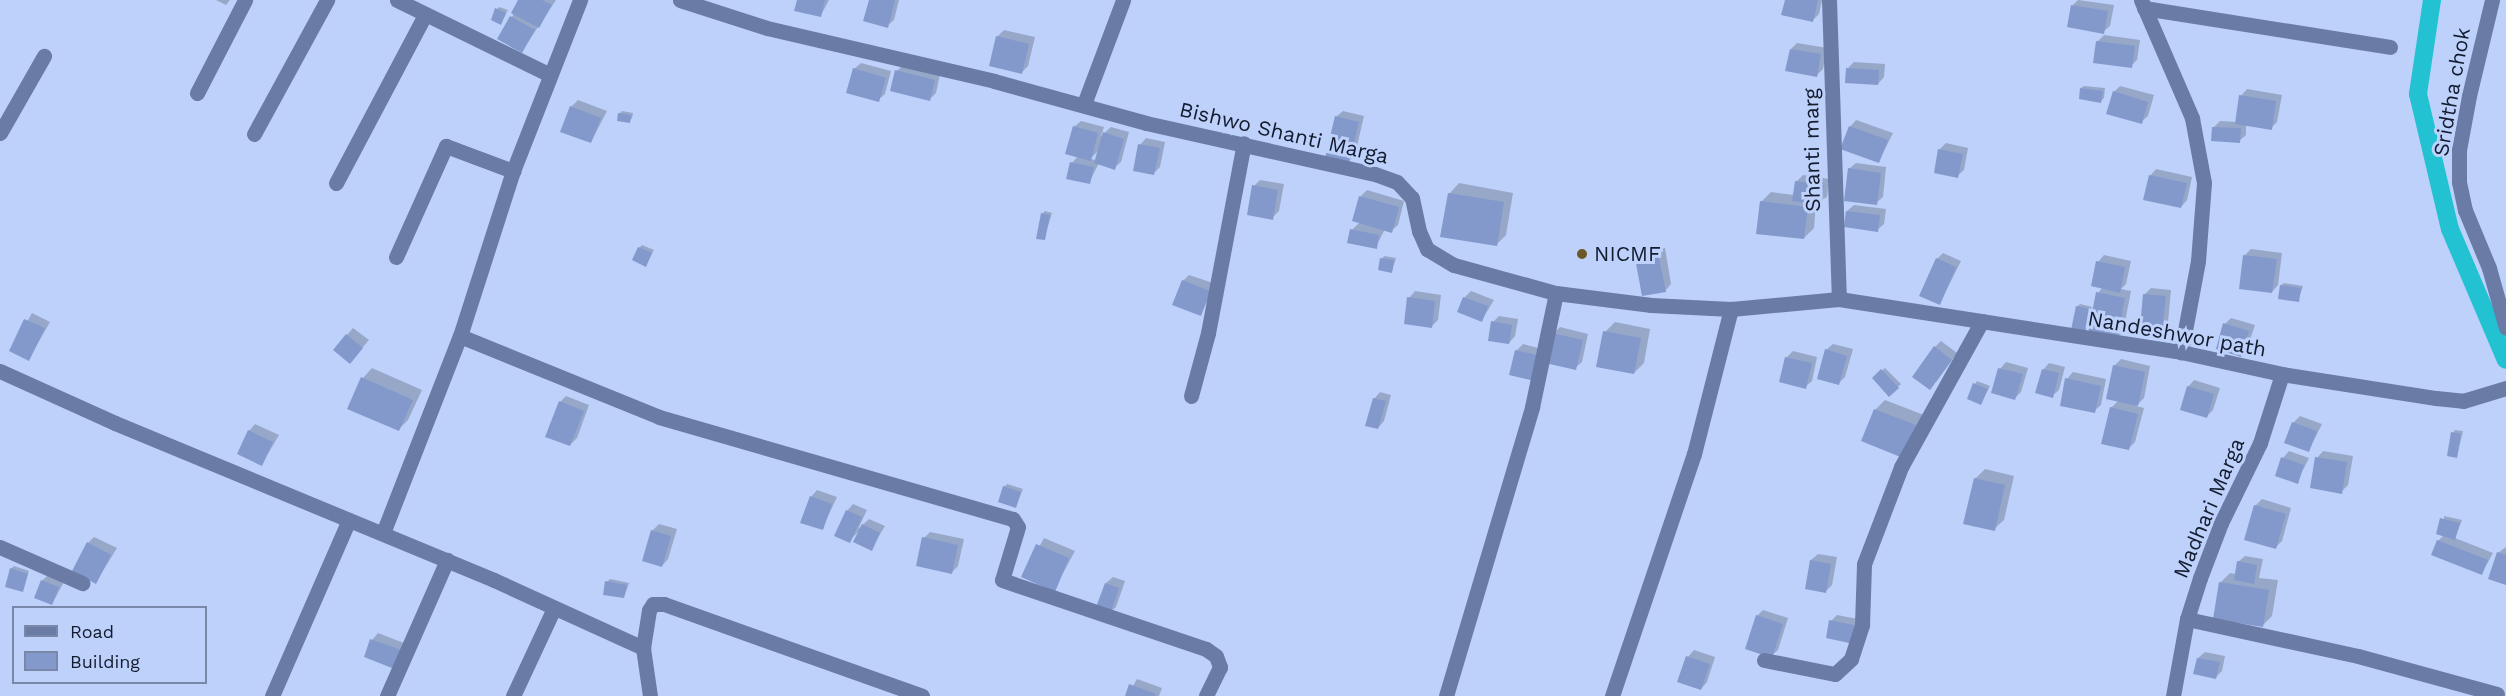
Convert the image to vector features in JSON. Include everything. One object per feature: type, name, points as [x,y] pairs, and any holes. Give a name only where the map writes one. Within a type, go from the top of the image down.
[{"type":"street","points":[[197,93],[245,0]]},
{"type":"street","points":[[254,134],[327,0]]},
{"type":"street","points":[[397,0],[550,75]]},
{"type":"street","points":[[383,533],[460,336],[513,171],[540,109],[550,75],[580,0]]},
{"type":"street","name":"Bishwo Shanti Marga","points":[[680,0],[766,28],[1084,104],[1146,123],[1244,142],[1397,182],[1412,198],[1419,231],[1427,249],[1454,266],[1556,293],[1651,305],[1731,309],[1839,299]]},
{"type":"street","points":[[1084,104],[1123,0]]},
{"type":"street","name":"Shanti marg","points":[[1829,0],[1839,299]]},
{"type":"street","name":"Sridtha chok","points":[[2492,0],[2469,96],[2459,150],[2459,182],[2465,210],[2489,268],[2506,328]]},
{"type":"street","points":[[2143,4],[2390,47]]},
{"type":"street","points":[[2143,4],[2160,37],[2192,118],[2204,183],[2198,261],[2181,352]]},
{"type":"street","points":[[336,183],[425,15]]},
{"type":"street","points":[[0,133],[44,56]]},
{"type":"street","points":[[1191,396],[1208,333],[1244,142]]},
{"type":"street","points":[[396,257],[446,146],[513,171]]},
{"type":"street","points":[[1446,696],[1532,407],[1556,293]]},
{"type":"street","name":"Nandeshwor path","points":[[1839,299],[2181,352],[2282,374],[2463,400],[2506,388]]},
{"type":"street","points":[[1612,696],[1694,454],[1731,309]]},
{"type":"street","points":[[1764,660],[1835,674],[1851,659],[1862,625],[1864,564],[1901,467],[1982,321]]},
{"type":"street","points":[[460,336],[659,417],[1013,519],[1018,527],[1002,580],[1206,649],[1216,656],[1220,668],[1206,696]]},
{"type":"street","points":[[0,371],[447,560],[642,648]]},
{"type":"street","name":"Madhari Marga","points":[[2173,696],[2187,619],[2211,546],[2260,443],[2282,374]]},
{"type":"street","points":[[272,696],[349,520]]},
{"type":"street","points":[[0,547],[82,583]]},
{"type":"street","points":[[387,696],[447,560]]},
{"type":"street","points":[[650,696],[642,648],[649,610],[654,604],[664,604],[922,696]]},
{"type":"street","points":[[513,696],[554,608]]},
{"type":"street","points":[[2187,619],[2358,656],[2497,694]]},
{"type":"building","points":[[518,0],[542,0],[552,5],[539,28],[511,13]]},
{"type":"building","points":[[797,0],[825,0],[821,17],[794,11]]},
{"type":"building","points":[[869,0],[895,0],[888,28],[863,21]]},
{"type":"building","points":[[1785,0],[1818,0],[1813,22],[1781,15]]},
{"type":"building","points":[[2071,5],[2108,11],[2104,34],[2067,27]]},
{"type":"building","points":[[495,8],[506,13],[501,25],[491,20]]},
{"type":"building","points":[[510,16],[535,30],[522,53],[497,39]]},
{"type":"building","points":[[996,36],[1029,44],[1022,74],[989,66]]},
{"type":"building","points":[[2096,41],[2135,46],[2132,68],[2093,63]]},
{"type":"building","points":[[1790,49],[1821,54],[1817,77],[1785,71]]},
{"type":"building","points":[[853,68],[886,78],[879,102],[846,93]]},
{"type":"building","points":[[1846,68],[1879,70],[1878,85],[1845,83]]},
{"type":"building","points":[[895,70],[935,80],[930,101],[890,91]]},
{"type":"building","points":[[2080,88],[2103,91],[2101,103],[2079,99]]},
{"type":"building","points":[[2113,91],[2148,102],[2142,124],[2106,114]]},
{"type":"building","points":[[2239,95],[2276,101],[2272,130],[2235,124]]},
{"type":"building","points":[[570,106],[601,118],[591,143],[560,132]]},
{"type":"building","points":[[618,113],[631,115],[630,123],[617,121]]},
{"type":"building","points":[[1335,116],[1359,122],[1349,163],[1325,158]]},
{"type":"building","points":[[1073,126],[1098,133],[1091,161],[1065,154]]},
{"type":"building","points":[[1849,126],[1888,140],[1879,163],[1840,149]]},
{"type":"building","points":[[2212,127],[2241,128],[2240,143],[2211,141]]},
{"type":"building","points":[[1103,132],[1124,139],[1115,170],[1094,163]]},
{"type":"building","points":[[1138,144],[1160,148],[1154,175],[1133,171]]},
{"type":"building","points":[[1938,149],[1963,154],[1958,178],[1934,173]]},
{"type":"building","points":[[1070,162],[1094,167],[1090,184],[1066,179]]},
{"type":"building","points":[[1848,168],[1881,173],[1877,205],[1844,201]]},
{"type":"building","points":[[2149,175],[2187,183],[2181,208],[2143,200]]},
{"type":"building","points":[[1795,181],[1824,185],[1821,205],[1792,201]]},
{"type":"building","points":[[1252,185],[1278,190],[1273,220],[1247,215]]},
{"type":"building","points":[[1448,193],[1504,202],[1497,246],[1440,237]]},
{"type":"building","points":[[1359,196],[1399,207],[1392,233],[1352,221]]},
{"type":"building","points":[[1760,201],[1808,207],[1804,239],[1756,234]]},
{"type":"building","points":[[1846,211],[1880,215],[1878,232],[1844,227]]},
{"type":"building","points":[[1041,213],[1050,215],[1045,240],[1036,239]]},
{"type":"building","points":[[1350,229],[1379,235],[1377,249],[1347,243]]},
{"type":"building","points":[[638,247],[652,253],[646,267],[632,260]]},
{"type":"building","points":[[1658,254],[1666,292],[1642,296],[1635,258]]},
{"type":"building","points":[[2243,255],[2277,259],[2272,293],[2239,289]]},
{"type":"building","points":[[1380,258],[1394,260],[1392,273],[1378,270]]},
{"type":"building","points":[[1936,258],[1956,267],[1940,305],[1919,296]]},
{"type":"building","points":[[2096,261],[2125,267],[2120,293],[2091,286]]},
{"type":"building","points":[[1182,280],[1210,291],[1201,316],[1172,305]]},
{"type":"building","points":[[2280,285],[2301,288],[2299,302],[2278,299]]},
{"type":"building","points":[[2096,292],[2125,298],[2117,340],[2088,334]]},
{"type":"building","points":[[2143,294],[2166,296],[2162,330],[2140,328]]},
{"type":"building","points":[[1407,297],[1435,301],[1432,328],[1404,324]]},
{"type":"building","points":[[1463,297],[1488,306],[1482,322],[1457,312]]},
{"type":"building","points":[[2076,306],[2090,309],[2085,333],[2071,330]]},
{"type":"building","points":[[24,319],[45,328],[29,361],[9,351]]},
{"type":"building","points":[[1491,321],[1512,325],[1509,344],[1488,341]]},
{"type":"building","points":[[2223,323],[2249,331],[2241,357],[2216,349]]},
{"type":"building","points":[[1603,331],[1641,338],[1634,374],[1596,367]]},
{"type":"building","points":[[1552,333],[1583,340],[1576,370],[1545,363]]},
{"type":"building","points":[[346,334],[363,348],[350,364],[333,350]]},
{"type":"building","points":[[1934,346],[1952,360],[1930,390],[1912,377]]},
{"type":"building","points":[[1825,349],[1847,356],[1839,385],[1817,379]]},
{"type":"building","points":[[1515,350],[1541,356],[1535,381],[1509,375]]},
{"type":"building","points":[[1785,357],[1812,363],[1806,389],[1779,382]]},
{"type":"building","points":[[2113,365],[2145,372],[2138,406],[2106,399]]},
{"type":"building","points":[[1998,368],[2023,374],[2015,400],[1991,393]]},
{"type":"building","points":[[1881,369],[1899,388],[1889,397],[1872,378]]},
{"type":"building","points":[[2042,369],[2059,373],[2053,398],[2035,393]]},
{"type":"building","points":[[361,377],[413,400],[399,431],[347,409]]},
{"type":"building","points":[[2065,378],[2101,386],[2095,413],[2060,406]]},
{"type":"building","points":[[1973,383],[1988,389],[1981,405],[1967,399]]},
{"type":"building","points":[[2187,386],[2214,394],[2207,418],[2180,410]]},
{"type":"building","points":[[1373,398],[1386,401],[1378,429],[1365,426]]},
{"type":"building","points":[[559,401],[584,411],[570,446],[545,437]]},
{"type":"building","points":[[2110,407],[2138,414],[2129,450],[2101,444]]},
{"type":"building","points":[[1874,409],[1916,425],[1903,458],[1861,441]]},
{"type":"building","points":[[2292,422],[2317,431],[2309,452],[2284,443]]},
{"type":"building","points":[[248,430],[273,442],[262,466],[237,454]]},
{"type":"building","points":[[2451,432],[2461,434],[2457,458],[2447,456]]},
{"type":"building","points":[[2281,457],[2304,465],[2298,484],[2275,476]]},
{"type":"building","points":[[2315,457],[2347,462],[2342,494],[2310,488]]},
{"type":"building","points":[[1974,478],[2005,485],[1995,531],[1963,524]]},
{"type":"building","points":[[1003,486],[1021,492],[1016,508],[998,502]]},
{"type":"building","points":[[810,496],[832,504],[823,530],[800,523]]},
{"type":"building","points":[[2254,505],[2286,514],[2276,549],[2244,540]]},
{"type":"building","points":[[846,510],[862,517],[850,543],[834,536]]},
{"type":"building","points":[[2440,518],[2460,523],[2455,540],[2436,534]]},
{"type":"building","points":[[862,524],[880,533],[872,551],[853,542]]},
{"type":"building","points":[[651,530],[671,536],[662,567],[642,561]]},
{"type":"building","points":[[922,537],[958,545],[952,574],[916,566]]},
{"type":"building","points":[[2437,540],[2488,560],[2482,575],[2431,555]]},
{"type":"building","points":[[87,542],[111,555],[96,584],[72,571]]},
{"type":"building","points":[[1036,544],[1069,558],[1055,592],[1021,577]]},
{"type":"building","points":[[2497,552],[2506,555],[2506,585],[2488,579]]},
{"type":"building","points":[[1810,560],[1831,564],[1826,593],[1805,589]]},
{"type":"building","points":[[2237,561],[2257,565],[2254,584],[2234,580]]},
{"type":"building","points":[[10,568],[28,574],[23,592],[5,587]]},
{"type":"building","points":[[41,580],[59,587],[52,605],[34,598]]},
{"type":"building","points":[[605,581],[627,585],[624,598],[603,595]]},
{"type":"building","points":[[2219,582],[2269,590],[2263,627],[2213,619]]},
{"type":"building","points":[[1105,583],[1119,588],[1110,615],[1095,610]]},
{"type":"building","points":[[1756,615],[1783,624],[1772,658],[1745,649]]},
{"type":"building","points":[[1829,620],[1858,626],[1854,644],[1826,638]]},
{"type":"building","points":[[370,639],[404,651],[397,670],[364,657]]},
{"type":"building","points":[[1686,656],[1710,664],[1701,690],[1677,682]]},
{"type":"building","points":[[2197,658],[2220,662],[2216,679],[2193,674]]},
{"type":"building","points":[[1129,684],[1156,694],[1155,696],[1125,696]]},
{"type":"waterway","points":[[2432,0],[2418,94],[2450,229],[2506,360]]},
{"type":"place","name":"NICMF","points":[[1582,254]]}]
